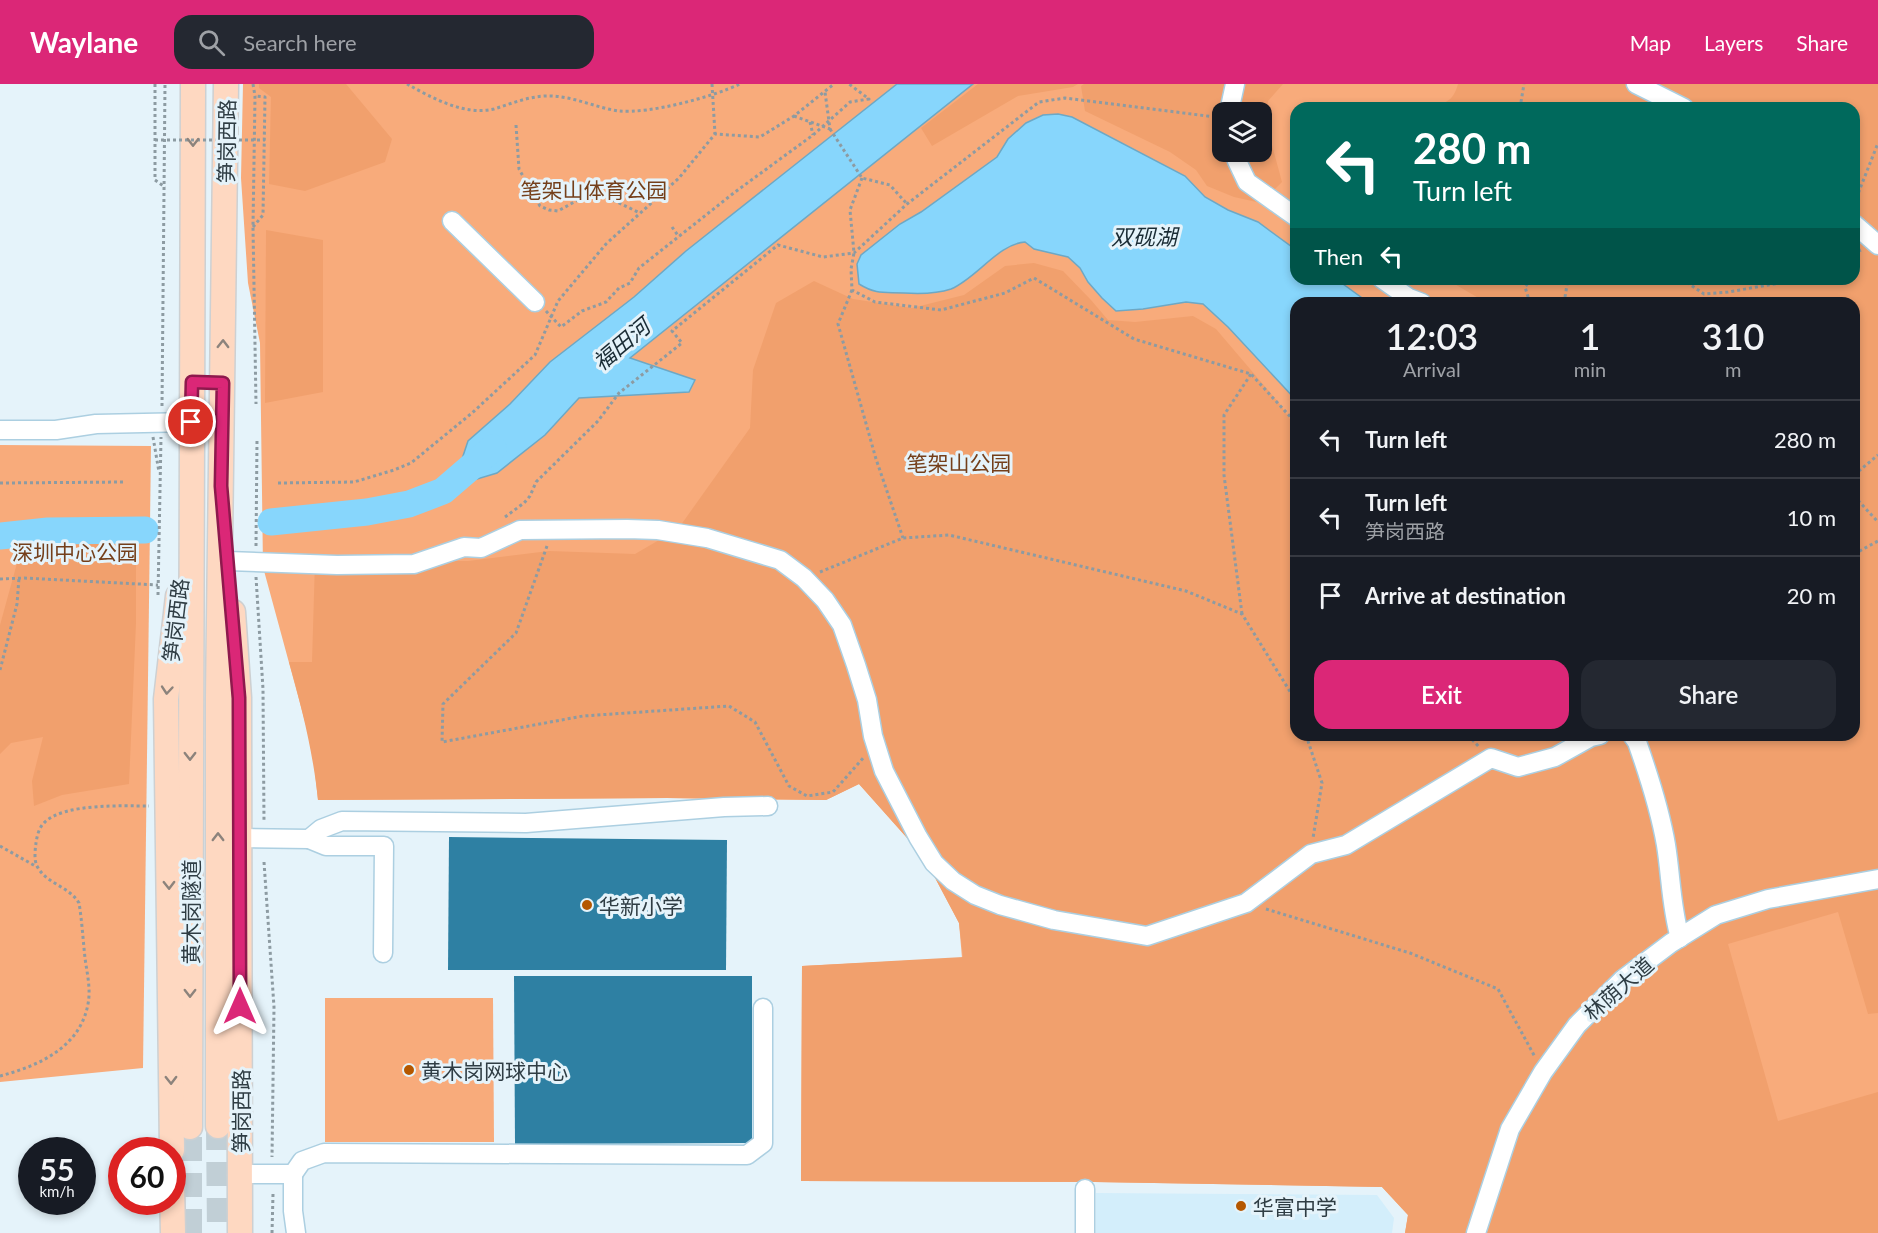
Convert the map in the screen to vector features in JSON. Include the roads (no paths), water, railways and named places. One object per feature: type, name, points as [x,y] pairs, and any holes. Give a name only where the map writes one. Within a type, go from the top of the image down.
[{"type":"main road","name":"笋岗西路","points":[[190,698],[193,84]]},
{"type":"main road","name":"笋岗西路","points":[[218,698],[226,84]]},
{"type":"main road","points":[[192,382],[223,383]]},
{"type":"main road","name":"笋岗西路","points":[[172,1137],[166,699],[191,486]]},
{"type":"main road","name":"笋岗西路","points":[[221,486],[239,698],[240,1233]]},
{"type":"main road","name":"黄木岗隧道","points":[[190,698],[190,1126]]},
{"type":"main road","name":"黄木岗隧道","points":[[218,698],[218,1126]]},
{"type":"main road","points":[[173,1215],[173,1233]]},
{"type":"street","points":[[1231,102],[1235,84]]},
{"type":"street","points":[[1636,84],[1672,102]]},
{"type":"street","points":[[1237,162],[1247,182],[1290,213]]},
{"type":"street","points":[[452,221],[535,302]]},
{"type":"street","points":[[1860,229],[1878,245]]},
{"type":"street","points":[[1391,285],[1408,297]]},
{"type":"street","points":[[0,430],[56,430],[96,424],[191,422]]},
{"type":"street","points":[[228,561],[337,565],[414,564],[464,547],[481,548],[520,530],[658,530],[707,538],[780,560],[804,578],[825,600],[842,625],[864,691],[884,771],[934,863],[953,881],[975,896],[1000,905],[1054,920],[1147,936],[1246,903],[1311,854],[1346,845],[1491,758],[1518,767],[1555,757],[1584,741]]},
{"type":"street","points":[[1636,741],[1660,814],[1672,904],[1680,938]]},
{"type":"street","points":[[309,839],[321,829],[342,821],[526,823],[724,807],[768,806]]},
{"type":"street","points":[[239,838],[309,839],[326,846],[384,846],[383,953]]},
{"type":"street","name":"林荫大道","points":[[1476,1233],[1510,1129],[1543,1072],[1577,1024],[1622,981],[1680,938],[1716,915],[1768,899],[1878,879]]},
{"type":"street","points":[[296,1233],[293,1210],[293,1174],[302,1161],[324,1153],[747,1155],[763,1143],[763,1008]]},
{"type":"street","points":[[240,1174],[293,1174]]},
{"type":"street","points":[[1085,1189],[1085,1233]]},
{"type":"water","points":[[897,84],[973,84],[630,358],[695,380],[689,392],[579,398],[545,435],[497,473],[474,480],[460,465],[468,441],[510,404],[550,362]]},
{"type":"water","name":"双砚湖","points":[[1058,114],[1072,117],[1185,176],[1205,197],[1228,210],[1258,222],[1290,246],[1290,285],[1344,285],[1361,297],[1290,297],[1290,394],[1228,327],[1203,304],[1186,302],[1116,311],[1102,298],[1088,282],[1080,268],[1068,257],[1034,249],[1025,242],[1006,249],[961,284],[945,291],[934,293],[881,292],[859,284],[857,264],[861,255],[900,224],[921,212],[997,157],[1008,139],[1026,123],[1043,115]]},
{"type":"waterway","name":"福田河","points":[[271,522],[367,512],[409,504],[443,491],[493,448]]},
{"type":"waterway","name":"福田河","points":[[0,536],[48,531],[145,530]]},
{"type":"tunnel","points":[[218,1126],[219,1233]]},
{"type":"tunnel","points":[[190,1127],[190,1233]]},
{"type":"place","name":"华新小学","points":[[587,905]]},
{"type":"place","name":"黄木岗网球中心","points":[[409,1070]]},
{"type":"place","name":"华富中学","points":[[1241,1206]]},
{"type":"park label","name":"笔架山体育公园","points":[[594,189]]},
{"type":"park label","name":"笔架山公园","points":[[959,462]]},
{"type":"park label","name":"深圳中心公园","points":[[75,551]]}]
